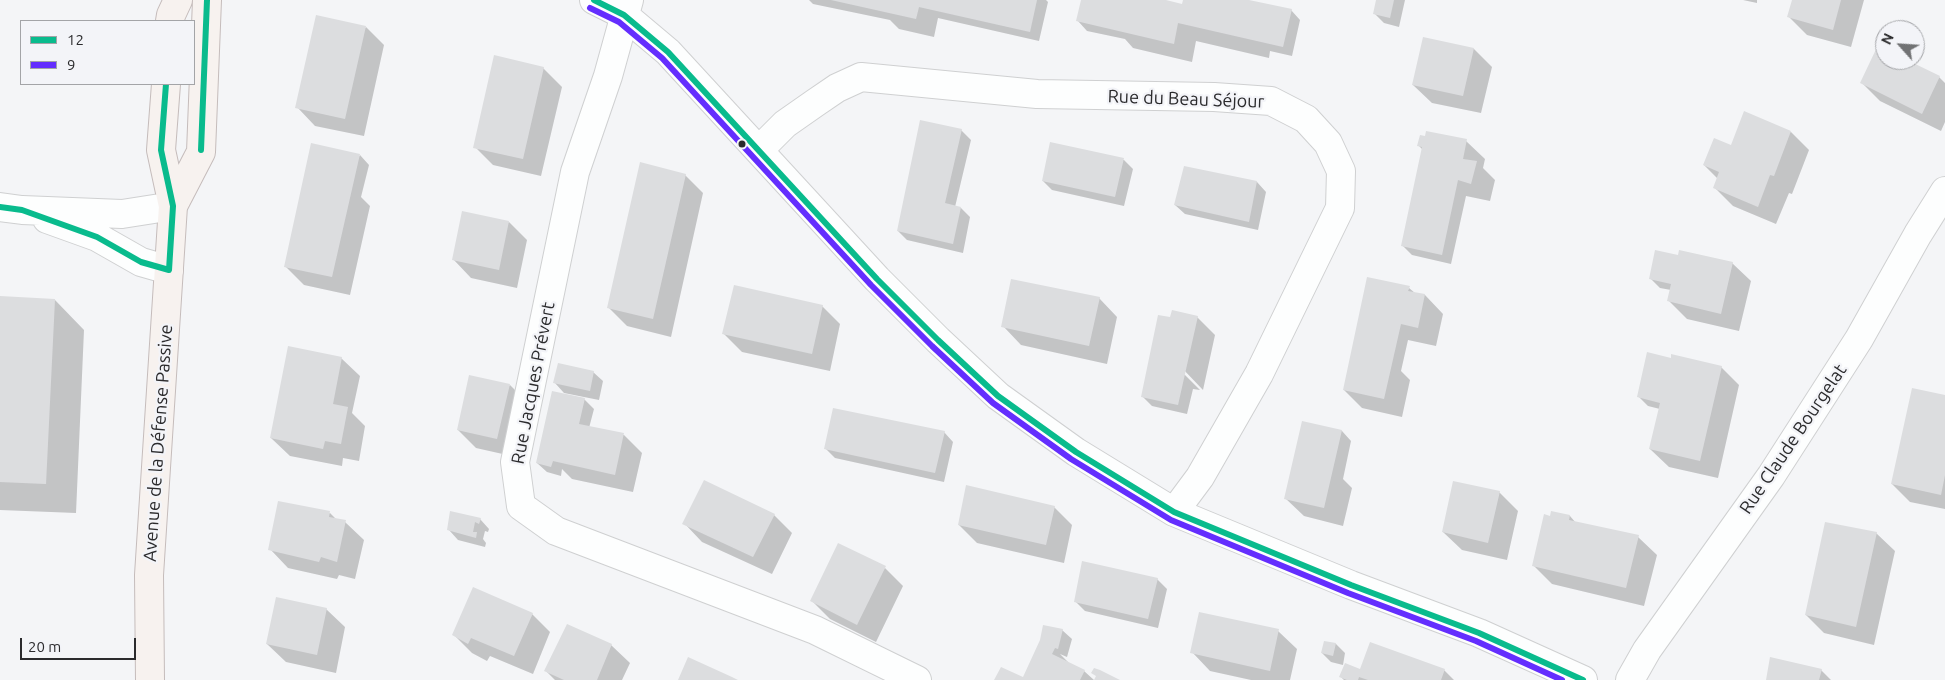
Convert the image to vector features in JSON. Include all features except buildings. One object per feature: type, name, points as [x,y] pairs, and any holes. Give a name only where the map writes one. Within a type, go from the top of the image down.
[{"type":"main road","points":[[170,20],[170,15],[178,0]]},
{"type":"main road","name":"Avenue de la Défense Passive","points":[[173,206],[201,152],[207,0]]},
{"type":"main road","name":"Avenue de la Défense Passive","points":[[150,680],[150,575],[173,206],[161,150],[166,85]]},
{"type":"street","points":[[594,0],[627,7],[877,279],[938,340],[998,396],[1076,452],[1174,512],[1351,585],[1479,632],[1583,680]]},
{"type":"street","name":"Rue Jacques Prévert","points":[[627,7],[608,76],[575,172],[515,462],[520,506],[556,531],[815,630],[917,680]]},
{"type":"street","name":"Rue du Beau Séjour","points":[[759,150],[785,124],[815,102],[836,88],[861,77],[1037,94],[1214,97],[1271,101],[1306,119],[1328,143],[1341,171],[1340,208],[1260,374],[1200,477],[1174,512]]},
{"type":"street","name":"Rue Claude Bourgelat","points":[[1630,680],[1647,650],[1771,476],[1854,347],[1918,234],[1945,191]]},
{"type":"street","points":[[11,208],[122,214],[146,212],[173,206]]},
{"type":"street","points":[[11,208],[97,237],[141,262],[170,270]]},
{"type":"transit line","name":"12","points":[[201,150],[207,0]]},
{"type":"transit line","name":"12","points":[[594,0],[624,15],[668,52],[877,279],[938,340],[998,396],[1076,452],[1174,512],[1351,585],[1479,633],[1583,680]]},
{"type":"transit line","name":"9","points":[[590,8],[619,22],[662,58],[871,285],[932,346],[993,403],[1071,459],[1171,520],[1348,593],[1476,641],[1562,680]]},
{"type":"transit line","name":"12","points":[[0,207],[22,210],[97,237],[141,262],[169,270],[173,206],[161,150],[166,85]]}]
